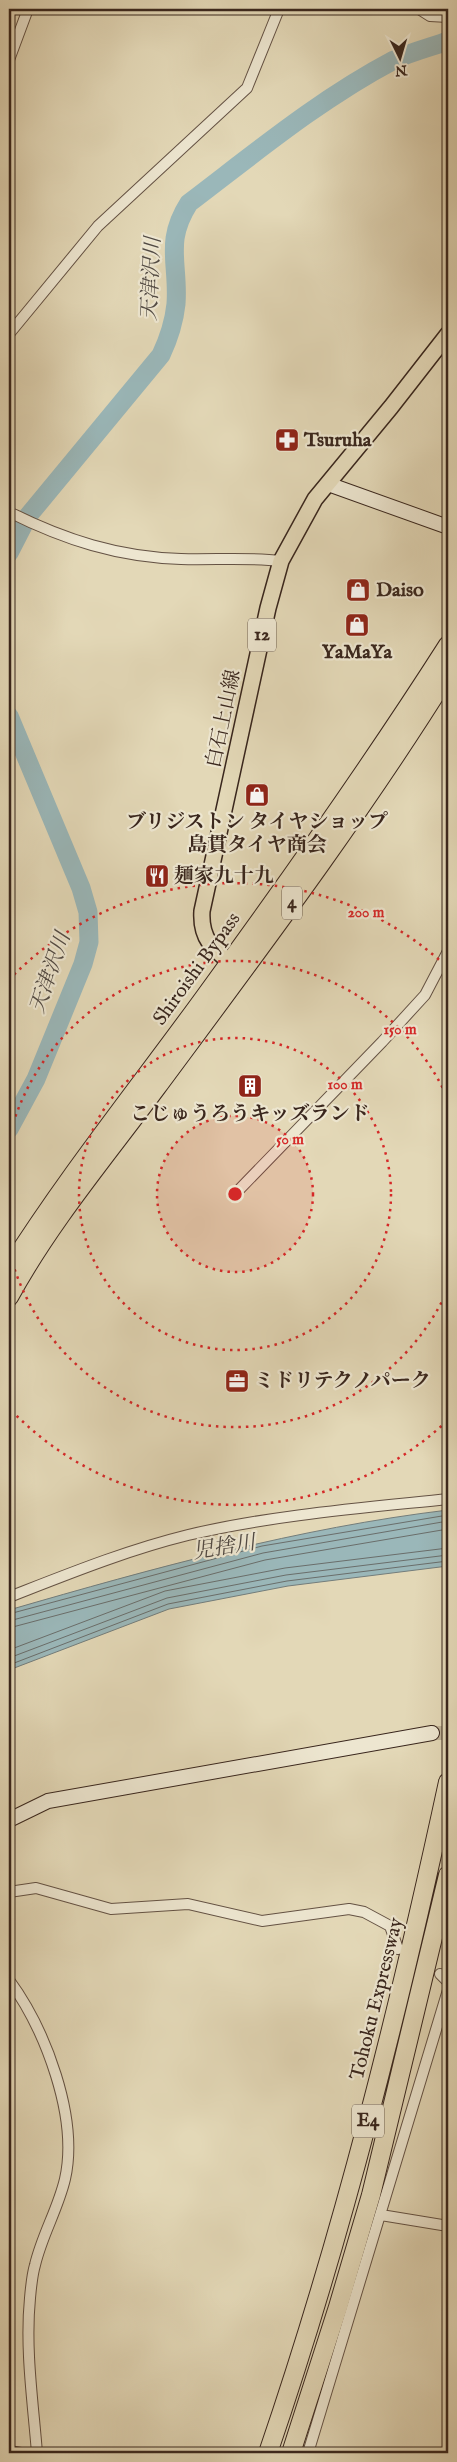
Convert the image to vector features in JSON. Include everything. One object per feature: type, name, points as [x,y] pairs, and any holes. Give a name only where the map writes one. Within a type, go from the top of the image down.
[{"type":"highway","name":"Shiroishi Bypass","points":[[120,1123],[235,966],[388,739],[448,645]]},
{"type":"highway","name":"Shiroishi Bypass","points":[[235,966],[309,880],[398,752],[448,674]]},
{"type":"highway","name":"4","points":[[9,1269],[120,1123]]},
{"type":"highway","name":"4","points":[[9,1297],[21,1274],[72,1200],[120,1123]]},
{"type":"highway","name":"Tohoku Expressway","points":[[268,2453],[319,2298],[351,2186],[398,2008],[448,1782]]},
{"type":"highway","name":"Tohoku Expressway","points":[[290,2453],[338,2307],[371,2195],[448,1875]]},
{"type":"main road","name":"白石上山線","points":[[235,966],[206,938],[201,924],[202,911],[268,608],[281,561],[304,517],[328,484],[448,334]]},
{"type":"street","points":[[9,60],[28,9]]},
{"type":"street","points":[[9,334],[98,226],[247,88],[280,9]]},
{"type":"street","points":[[419,9],[430,16],[448,17]]},
{"type":"street","points":[[328,484],[448,527]]},
{"type":"street","points":[[10,513],[68,539],[126,554],[181,559],[252,557],[281,561]]},
{"type":"street","points":[[233,1196],[382,1042],[425,994],[448,951]]},
{"type":"street","points":[[9,1597],[150,1545],[190,1534],[336,1510],[448,1499]]},
{"type":"street","points":[[9,1820],[48,1801],[432,1733]]},
{"type":"street","points":[[9,1892],[36,1888],[110,1909],[188,1904],[262,1921],[349,1909],[364,1912],[390,1926],[398,1949]]},
{"type":"street","points":[[440,1974],[448,1982]]},
{"type":"street","points":[[9,1980],[22,1997],[52,2063],[65,2114],[68,2161],[57,2209],[35,2264],[30,2299],[29,2340],[37,2453]]},
{"type":"street","points":[[308,2453],[448,1990]]},
{"type":"street","points":[[381,2214],[448,2226]]},
{"type":"street","points":[[9,2451],[21,2453]]},
{"type":"street","points":[[146,2453],[160,2453]]},
{"type":"water","points":[[448,1510],[448,1566],[288,1586],[169,1609],[9,1670],[9,1610],[118,1579],[281,1538],[337,1527]]},
{"type":"waterway","name":"天津沢川","points":[[9,553],[28,516],[161,355],[171,330],[176,304],[174,253],[177,229],[189,203],[288,127],[367,75],[394,60],[448,41]]},
{"type":"waterway","name":"天津沢川","points":[[9,716],[81,888],[88,912],[89,942],[83,964],[36,1079],[9,1129]]},
{"type":"tunnel","points":[[432,1733],[448,1733]]},
{"type":"place","name":"Tsuruha","points":[[287,440]]},
{"type":"place","name":"Daiso","points":[[358,590]]},
{"type":"place","name":"YaMaYa","points":[[357,625]]},
{"type":"place","name":"ブリジストン タイヤショップ 島貫タイヤ商会","points":[[257,795]]},
{"type":"place","name":"麺家九十九","points":[[157,876]]},
{"type":"place","name":"こじゅうろうキッズランド","points":[[250,1086]]},
{"type":"place","name":"ミドリテクノパーク","points":[[237,1381]]},
{"type":"water label","name":"児捨川","points":[[224,1548]]}]
